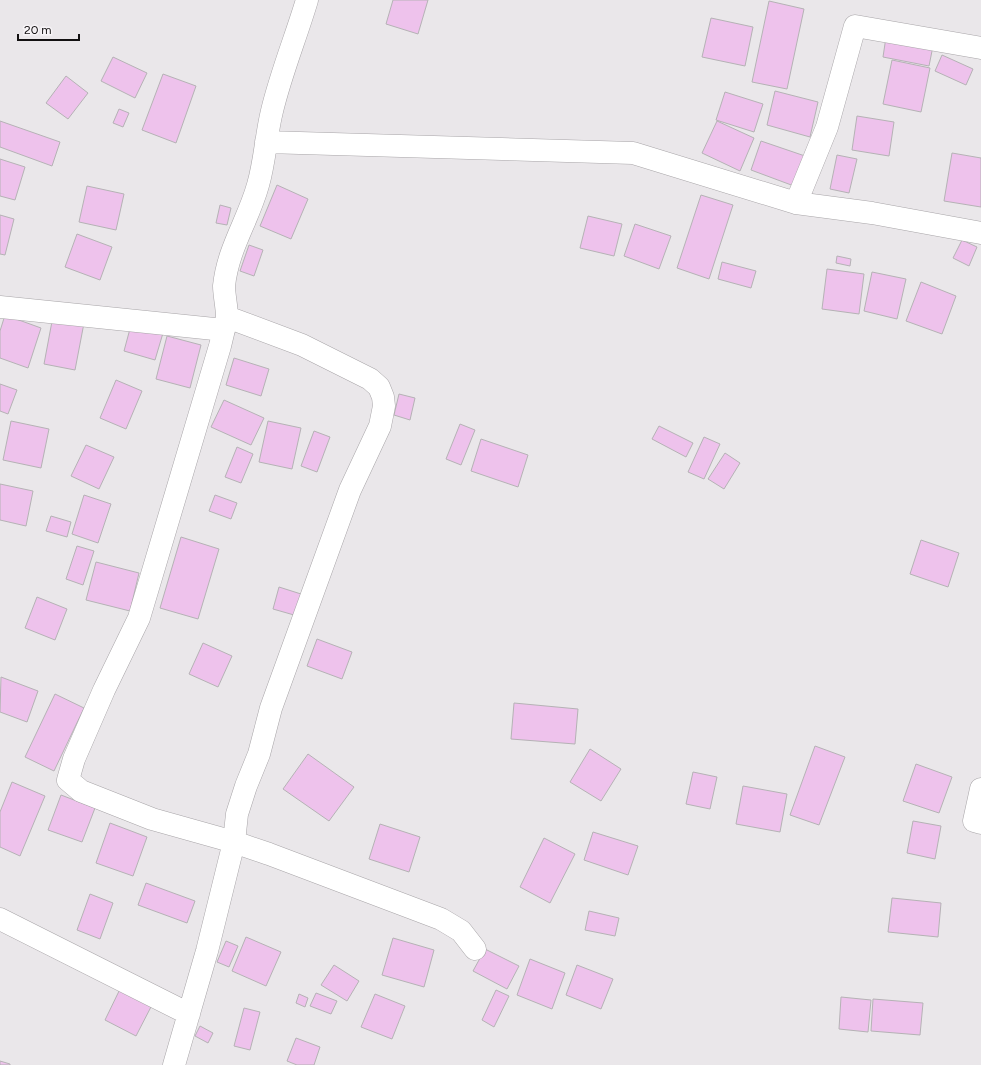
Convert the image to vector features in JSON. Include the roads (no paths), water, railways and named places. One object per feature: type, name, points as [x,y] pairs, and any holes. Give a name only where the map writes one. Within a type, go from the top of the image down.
[{"type":"street","points":[[307,0],[274,102],[258,187],[230,255],[224,289],[226,302],[225,323],[218,354],[139,618],[104,690],[74,759],[68,780],[80,791],[152,819],[234,842],[269,854],[441,919],[461,931],[475,949]]},
{"type":"street","points":[[796,203],[827,127],[856,26],[981,48]]},
{"type":"street","points":[[266,142],[633,153],[796,203],[872,213],[981,233]]},
{"type":"street","points":[[0,306],[225,323],[302,345],[370,379],[379,387],[383,397],[384,406],[380,426],[350,490],[271,708],[259,754],[237,814],[234,842],[207,951],[174,1065]]},
{"type":"street","points":[[981,789],[974,821],[981,823]]},
{"type":"street","points":[[0,919],[189,1014]]}]
